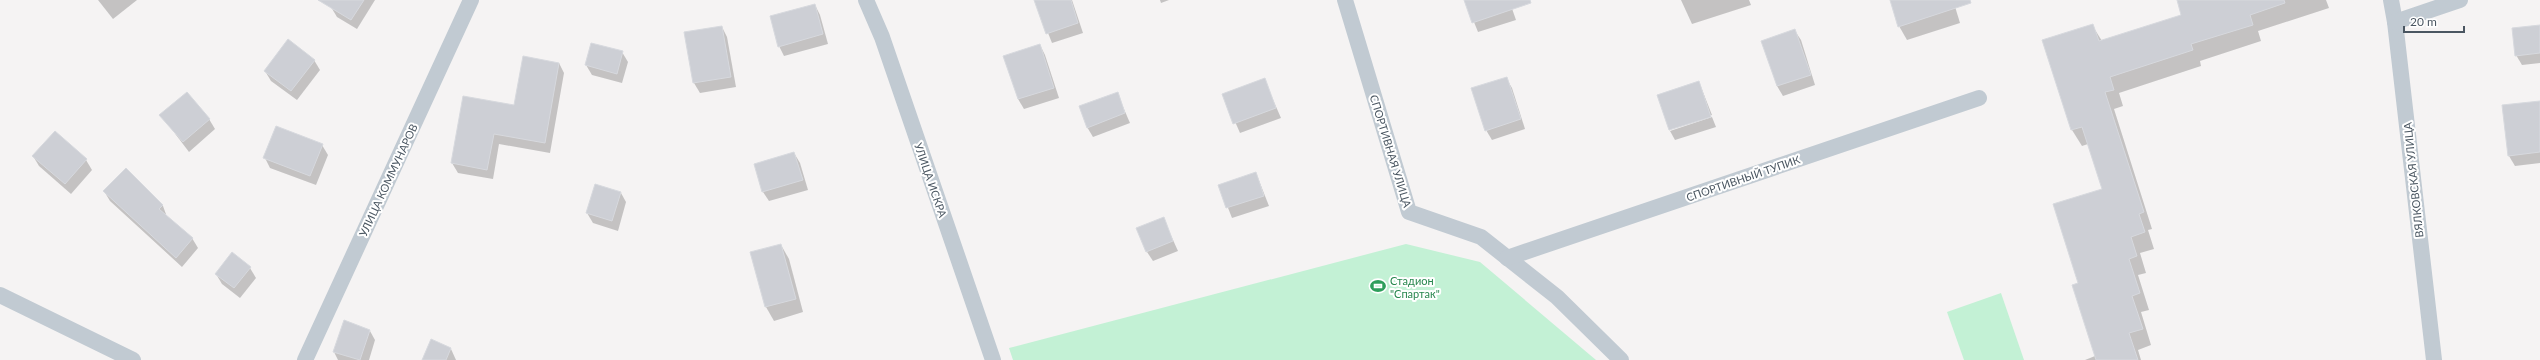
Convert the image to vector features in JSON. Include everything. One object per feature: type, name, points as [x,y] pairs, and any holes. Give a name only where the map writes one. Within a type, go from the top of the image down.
[{"type":"street","name":"УЛИЦА КОММУНАРОВ","points":[[305,360],[471,0]]},
{"type":"street","name":"УЛИЦА ИСКРА","points":[[866,0],[882,37],[993,360]]},
{"type":"street","name":"СПОРТИВНАЯ УЛИЦА","points":[[1345,0],[1409,212],[1480,237],[1557,297],[1621,360]]},
{"type":"street","name":"ВЯЛКОВСКАЯ УЛИЦА","points":[[2391,0],[2395,22],[2434,360]]},
{"type":"street","points":[[2395,22],[2460,0]]},
{"type":"street","name":"СПОРТИВНЫЙ ТУПИК","points":[[1507,258],[1979,98]]},
{"type":"street","points":[[2,294],[133,360]]},
{"type":"green space","name":"Стадион \"Спартак\"","points":[[1406,244],[1480,262],[1596,360],[1013,360],[1009,348]]},
{"type":"green space","points":[[2001,293],[2024,360],[1964,360],[1947,312]]},
{"type":"building","points":[[318,0],[364,0],[351,20]]},
{"type":"building","points":[[1034,0],[1071,0],[1078,23],[1046,34]]},
{"type":"building","points":[[1464,0],[1530,0],[1531,3],[1472,23]]},
{"type":"building","points":[[1890,0],[1970,0],[1971,3],[1898,27]]},
{"type":"building","points":[[2177,0],[2284,0],[2285,3],[2250,15],[2253,25],[2191,44],[2193,50],[2110,77],[2114,90],[2105,92],[2144,212],[2139,214],[2145,232],[2131,237],[2137,256],[2129,259],[2140,293],[2132,296],[2143,329],[2129,333],[2138,360],[2096,360],[2072,285],[2078,283],[2053,204],[2102,189],[2082,127],[2071,130],[2042,40],[2093,24],[2099,41],[2181,15]]},
{"type":"building","points":[[815,4],[823,34],[778,47],[770,16]]},
{"type":"building","points":[[2540,25],[2540,53],[2515,56],[2512,28]]},
{"type":"building","points":[[722,26],[731,77],[693,83],[684,32]]},
{"type":"building","points":[[1795,29],[1811,75],[1777,86],[1761,41]]},
{"type":"building","points":[[288,39],[315,60],[291,91],[264,71]]},
{"type":"building","points":[[591,43],[623,51],[617,74],[585,65]]},
{"type":"building","points":[[1040,44],[1054,88],[1018,99],[1003,56]]},
{"type":"building","points":[[523,56],[559,63],[545,143],[494,134],[487,170],[451,163],[463,96],[514,105]]},
{"type":"building","points":[[1507,77],[1521,119],[1485,131],[1471,88]]},
{"type":"building","points":[[1265,78],[1276,108],[1233,124],[1222,94]]},
{"type":"building","points":[[1699,81],[1711,117],[1669,130],[1657,95]]},
{"type":"building","points":[[187,92],[210,119],[183,142],[159,115]]},
{"type":"building","points":[[1118,92],[1125,113],[1087,128],[1079,106]]},
{"type":"building","points":[[2540,101],[2540,152],[2508,156],[2502,105]]},
{"type":"building","points":[[276,126],[323,144],[310,176],[263,158]]},
{"type":"building","points":[[55,131],[87,159],[65,184],[32,156]]},
{"type":"building","points":[[794,152],[803,180],[762,192],[754,164]]},
{"type":"building","points":[[126,168],[163,205],[159,209],[193,238],[176,258],[103,191]]},
{"type":"building","points":[[1256,172],[1264,196],[1226,208],[1218,185]]},
{"type":"building","points":[[595,184],[621,192],[612,221],[586,213]]},
{"type":"building","points":[[1164,217],[1173,241],[1146,252],[1136,228]]},
{"type":"building","points":[[781,244],[796,299],[765,307],[750,252]]},
{"type":"building","points":[[232,252],[251,267],[234,288],[215,274]]},
{"type":"building","points":[[344,320],[370,330],[360,360],[333,352]]},
{"type":"building","points":[[431,339],[451,348],[446,360],[422,360]]},
{"type":"place","name":"Стадион \"Спартак\"","points":[[1378,286]]}]
